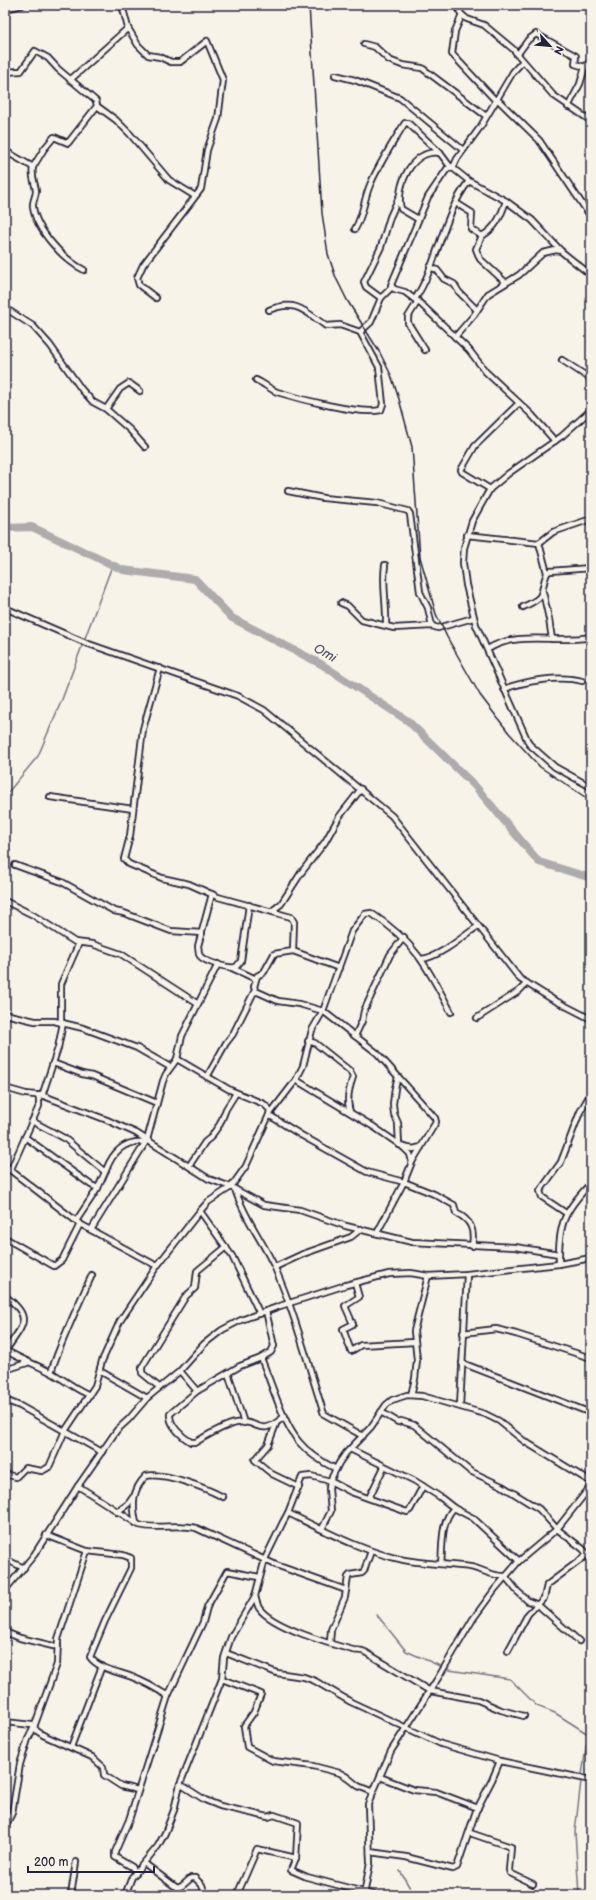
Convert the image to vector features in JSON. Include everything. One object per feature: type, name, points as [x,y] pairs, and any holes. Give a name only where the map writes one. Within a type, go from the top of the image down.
[{"type":"street","points":[[5,7],[6,9],[22,5]]},
{"type":"street","points":[[122,5],[128,28],[138,46],[148,55],[160,57],[171,62],[180,62],[207,41],[224,80],[218,119],[212,132],[207,150],[201,189],[143,265],[137,278],[139,284],[156,298]]},
{"type":"street","points":[[457,5],[462,15],[467,19],[484,25],[513,49],[522,62],[553,95],[568,107],[591,121]]},
{"type":"street","points":[[462,15],[455,32],[452,54],[496,100],[539,140],[591,217]]},
{"type":"street","points":[[70,80],[128,28]]},
{"type":"street","points":[[517,55],[528,40],[536,34],[576,56],[574,64],[585,67]]},
{"type":"street","points":[[364,44],[375,47],[389,60],[396,63],[422,68],[486,116]]},
{"type":"street","points":[[5,72],[21,71],[35,51],[48,58],[70,80],[96,101],[97,106],[116,120],[130,134],[169,180],[195,196]]},
{"type":"street","points":[[568,107],[580,84],[585,67],[591,60]]},
{"type":"street","points":[[360,332],[371,322],[381,298],[392,287],[392,280],[415,230],[418,218],[433,189],[447,169],[452,168],[513,72],[522,62]]},
{"type":"street","points":[[335,75],[355,80],[400,98],[463,150]]},
{"type":"street","points":[[84,270],[77,266],[53,245],[37,220],[33,206],[36,192],[32,174],[33,167],[44,148],[54,138],[68,143],[97,106]]},
{"type":"street","points":[[354,229],[358,223],[369,187],[376,171],[405,123],[413,126],[440,153],[452,168],[469,181],[506,201],[532,220],[562,252],[591,275]]},
{"type":"street","points":[[5,154],[7,152],[33,167]]},
{"type":"street","points":[[381,298],[366,287],[364,282],[381,247],[390,217],[400,195],[403,179],[412,164],[429,153],[440,153]]},
{"type":"street","points":[[424,350],[408,323],[408,317],[422,289],[441,243],[448,216],[469,181]]},
{"type":"street","points":[[400,195],[401,209],[418,218]]},
{"type":"street","points":[[505,282],[480,259],[476,249],[482,236],[489,232],[501,217],[506,201]]},
{"type":"street","points":[[456,203],[472,213],[471,229],[482,236]]},
{"type":"street","points":[[455,336],[485,296],[505,282],[519,275],[543,253],[556,250],[562,252]]},
{"type":"street","points":[[430,267],[437,270],[446,281],[454,284],[459,292],[477,308]]},
{"type":"street","points":[[392,287],[416,300],[455,336],[476,358],[486,372],[519,402],[555,441]]},
{"type":"street","points":[[256,380],[276,391],[356,410],[381,410],[384,404],[380,367],[360,332],[340,325],[326,326],[303,310],[293,306],[282,305],[269,310]]},
{"type":"street","points":[[5,308],[33,326],[50,345],[82,390],[94,402],[106,409],[130,430],[145,447]]},
{"type":"street","points":[[562,360],[591,380]]},
{"type":"street","points":[[106,409],[120,389],[129,383],[140,391]]},
{"type":"street","points":[[490,489],[461,470],[475,446],[519,402]]},
{"type":"street","points":[[591,410],[555,441],[509,473],[490,489],[472,520],[464,548],[464,574],[474,618],[529,744],[555,767],[591,787]]},
{"type":"street","points":[[288,491],[323,498],[377,503],[408,511],[410,514],[420,592],[428,608],[432,626]]},
{"type":"street","points":[[467,535],[539,542],[553,532],[591,518]]},
{"type":"street","points":[[523,608],[538,599],[543,592],[547,573],[539,542]]},
{"type":"street","points":[[385,565],[383,587],[387,603],[386,625]]},
{"type":"street","points":[[547,573],[550,571],[591,568]]},
{"type":"street","points":[[543,592],[552,638]]},
{"type":"street","points":[[341,603],[348,606],[362,620],[394,628],[432,626],[438,628],[474,618]]},
{"type":"street","points":[[5,608],[70,637],[238,696],[253,703],[361,789],[392,816],[512,970],[527,983],[552,999],[591,1019]]},
{"type":"street","points":[[488,650],[502,642],[522,639],[552,638],[578,640],[591,637]]},
{"type":"street","points":[[160,668],[143,729],[130,836],[124,859],[129,864],[162,878],[193,885],[212,894],[272,911],[293,920],[293,951]]},
{"type":"street","points":[[504,689],[520,683],[564,678],[582,681]]},
{"type":"street","points":[[272,911],[281,904],[301,873],[325,842],[339,817],[361,789]]},
{"type":"street","points":[[50,797],[133,809]]},
{"type":"street","points":[[15,865],[62,882],[114,911],[124,913],[171,931],[202,933]]},
{"type":"street","points":[[212,894],[198,946],[199,954],[202,958],[232,968],[256,979]]},
{"type":"street","points":[[5,902],[33,915],[63,935],[79,943],[99,946],[121,954],[198,1004]]},
{"type":"street","points":[[232,968],[236,967],[241,961],[249,905]]},
{"type":"street","points":[[5,1474],[16,1477],[25,1468],[46,1470],[52,1463],[66,1432],[90,1395],[102,1362],[120,1321],[157,1266],[200,1211],[208,1202],[233,1188],[251,1158],[270,1115],[296,1080],[305,1060],[308,1041],[312,1030],[323,1011],[352,931],[365,914],[371,913],[392,926],[404,937],[421,959],[451,1012]]},
{"type":"street","points":[[421,959],[430,957],[453,944],[478,926]]},
{"type":"street","points":[[355,1036],[362,1022],[364,1011],[390,955],[404,937]]},
{"type":"street","points":[[10,1169],[39,1106],[40,1096],[58,1048],[62,1023],[61,984],[79,943]]},
{"type":"street","points":[[339,968],[293,951],[274,954],[264,972],[258,975],[254,987],[256,992],[278,1001],[299,1004],[323,1011],[376,1052],[434,1118],[436,1122],[412,1162],[404,1182],[377,1233]]},
{"type":"street","points":[[91,1230],[146,1141],[163,1081],[170,1067],[177,1059],[182,1036],[218,964]]},
{"type":"street","points":[[477,1018],[519,991],[527,983]]},
{"type":"street","points":[[207,1077],[226,1043],[233,1034],[252,994],[256,992]]},
{"type":"street","points":[[5,1014],[35,1021],[62,1023],[83,1028],[137,1048],[170,1067]]},
{"type":"street","points":[[308,1041],[334,1057],[350,1071],[353,1077],[348,1090],[347,1101],[350,1112]]},
{"type":"street","points":[[177,1059],[236,1093],[264,1104],[269,1108],[270,1115],[300,1135],[367,1172],[404,1182],[434,1194],[454,1205],[456,1213],[462,1216],[471,1226],[474,1234],[472,1246]]},
{"type":"street","points":[[53,1062],[82,1074],[92,1076],[157,1103]]},
{"type":"street","points":[[398,1078],[392,1104],[398,1123],[401,1146]]},
{"type":"street","points":[[296,1080],[350,1112],[401,1146],[410,1154],[412,1162]]},
{"type":"street","points":[[5,1088],[40,1096],[107,1120],[146,1141],[209,1179],[233,1188],[264,1205],[300,1210],[361,1229],[412,1242],[515,1247],[559,1254]]},
{"type":"street","points":[[189,1166],[205,1142],[210,1138],[220,1124],[226,1109],[236,1093]]},
{"type":"street","points":[[566,1213],[542,1197],[540,1191],[561,1162],[580,1112],[591,1093]]},
{"type":"street","points":[[32,1121],[64,1138],[101,1169],[106,1170]]},
{"type":"street","points":[[25,1137],[91,1186],[98,1188]]},
{"type":"street","points":[[6,1241],[49,1264],[57,1265],[62,1260],[78,1223],[119,1148],[132,1142],[146,1141]]},
{"type":"street","points":[[401,1146],[413,1149],[421,1147]]},
{"type":"street","points":[[5,1166],[78,1223],[157,1266]]},
{"type":"street","points":[[559,1264],[561,1228],[566,1213],[591,1182]]},
{"type":"street","points":[[233,1188],[244,1212],[275,1267],[289,1303],[324,1414],[363,1436]]},
{"type":"street","points":[[200,1211],[226,1247],[260,1314]]},
{"type":"street","points":[[275,1267],[303,1254],[351,1237],[361,1229]]},
{"type":"street","points":[[159,1387],[142,1373],[142,1367],[186,1296],[195,1288],[197,1271],[226,1247]]},
{"type":"street","points":[[5,1590],[24,1568],[117,1430],[129,1419],[147,1398],[180,1371],[204,1344],[222,1330],[289,1303],[389,1274],[411,1273],[428,1276],[467,1274],[559,1264],[591,1258]]},
{"type":"street","points":[[460,1406],[467,1274]]},
{"type":"street","points":[[51,1372],[65,1331],[76,1311],[92,1275]]},
{"type":"street","points":[[411,1395],[416,1369],[415,1322],[428,1276]]},
{"type":"street","points":[[355,1283],[359,1297],[345,1306],[353,1324],[343,1329],[351,1351],[361,1345],[415,1342]]},
{"type":"street","points":[[5,1296],[21,1309],[23,1316],[20,1329],[5,1350],[27,1363],[51,1372],[80,1391],[90,1395]]},
{"type":"street","points":[[266,1311],[274,1348],[271,1352],[228,1373],[197,1391],[170,1416],[178,1432],[191,1442],[196,1442],[227,1426],[244,1423],[266,1428],[276,1424]]},
{"type":"street","points":[[463,1333],[496,1329],[591,1358]]},
{"type":"street","points":[[261,1358],[294,1435],[307,1451],[322,1462],[336,1469]]},
{"type":"street","points":[[5,1370],[27,1363]]},
{"type":"street","points":[[462,1363],[591,1413]]},
{"type":"street","points":[[100,1371],[147,1398]]},
{"type":"street","points":[[180,1371],[197,1391]]},
{"type":"street","points":[[228,1373],[244,1423]]},
{"type":"street","points":[[322,1529],[332,1507],[329,1496],[330,1481],[336,1469],[350,1449],[371,1427],[381,1412],[392,1400],[411,1395],[422,1396],[485,1414],[499,1421],[524,1441],[591,1482]]},
{"type":"street","points":[[5,1400],[102,1452]]},
{"type":"street","points":[[381,1412],[398,1422],[401,1421],[414,1425],[470,1471],[525,1499],[539,1509],[557,1528],[583,1549],[591,1559]]},
{"type":"street","points":[[285,1416],[276,1424],[271,1432],[268,1445],[256,1460],[272,1474],[299,1487]]},
{"type":"street","points":[[350,1449],[423,1486],[454,1508],[473,1518],[520,1561]]},
{"type":"street","points":[[369,1498],[384,1467]]},
{"type":"street","points":[[117,1512],[128,1504],[133,1497],[135,1490],[143,1479],[146,1476],[153,1474],[180,1480],[223,1497]]},
{"type":"street","points":[[125,1895],[128,1884],[158,1846],[165,1833],[174,1810],[180,1784],[222,1679],[226,1653],[231,1637],[255,1596],[265,1559],[288,1513],[302,1477],[306,1476],[330,1481],[338,1486],[369,1498],[408,1511],[423,1486]]},
{"type":"street","points":[[78,1486],[136,1523],[148,1527],[190,1526],[276,1565],[346,1590]]},
{"type":"street","points":[[364,1894],[370,1863],[368,1804],[391,1751],[430,1691],[473,1619],[505,1576],[557,1528],[591,1486]]},
{"type":"street","points":[[133,1497],[136,1523]]},
{"type":"street","points":[[441,1564],[446,1517],[454,1508]]},
{"type":"street","points":[[288,1513],[370,1550],[403,1560],[471,1568],[499,1577],[505,1576]]},
{"type":"street","points":[[46,1535],[86,1551],[123,1555],[131,1558],[131,1568],[105,1621],[90,1657],[93,1661],[102,1666],[134,1677],[168,1696]]},
{"type":"street","points":[[330,1642],[332,1624],[344,1597],[350,1575],[362,1573],[364,1571],[370,1550]]},
{"type":"street","points":[[5,1827],[12,1813],[20,1764],[57,1664],[58,1639],[86,1551]]},
{"type":"street","points":[[508,1651],[528,1614],[544,1598],[547,1586],[587,1555]]},
{"type":"street","points":[[5,1558],[24,1568]]},
{"type":"street","points":[[136,1873],[132,1867],[115,1857],[115,1852],[129,1820],[168,1696],[204,1622],[207,1607],[223,1576],[227,1571],[232,1570],[244,1575],[259,1577]]},
{"type":"street","points":[[505,1576],[517,1591],[531,1604],[538,1605],[579,1641]]},
{"type":"street","points":[[255,1596],[258,1606],[270,1618],[294,1631],[365,1652],[430,1691],[478,1700],[501,1710],[524,1716]]},
{"type":"street","points":[[5,1632],[20,1638],[58,1646]]},
{"type":"street","points":[[226,1653],[277,1673],[304,1677],[315,1681],[351,1702],[406,1729],[441,1744],[500,1761],[591,1780]]},
{"type":"street","points":[[71,1747],[102,1666]]},
{"type":"street","points":[[222,1679],[261,1694],[254,1712],[244,1726],[247,1747],[273,1761],[313,1766],[340,1773],[358,1786],[373,1792]]},
{"type":"street","points":[[5,1722],[32,1725],[37,1731],[100,1763],[103,1767],[104,1775],[121,1786],[138,1790]]},
{"type":"street","points":[[370,1852],[406,1857],[453,1869],[459,1864],[478,1808],[500,1761]]},
{"type":"street","points":[[380,1777],[414,1790],[436,1792],[478,1808]]},
{"type":"street","points":[[180,1784],[205,1800],[220,1806],[268,1817],[274,1815],[298,1823],[296,1858],[291,1870],[306,1877],[364,1894],[375,1895]]},
{"type":"street","points":[[470,1833],[511,1847],[508,1867],[510,1873],[534,1884]]},
{"type":"street","points":[[237,1895],[256,1849],[296,1858]]},
{"type":"street","points":[[71,1895],[76,1862]]},
{"type":"street","points":[[144,1862],[177,1888],[182,1886],[190,1878],[195,1878],[202,1885],[205,1895]]},
{"type":"waterway","name":"Omi","points":[[5,528],[32,527],[123,570],[195,579],[232,618],[321,664],[408,721],[475,786],[539,862],[591,878]]},
{"type":"waterway","points":[[5,796],[38,756],[61,702],[112,566]]},
{"type":"waterway","points":[[377,1615],[406,1651],[449,1670],[510,1679],[537,1706],[555,1713],[588,1734]]},
{"type":"waterway","points":[[582,1775],[588,1734],[591,1731]]},
{"type":"waterway","points":[[579,1895],[575,1832],[581,1781]]},
{"type":"waterway","points":[[400,1871],[414,1895]]},
{"type":"railway","points":[[309,5],[322,213],[328,254],[336,278],[347,300],[380,353],[391,375],[399,399],[412,447],[420,557],[436,614],[447,637],[480,695],[509,733],[540,767],[591,801]]}]
